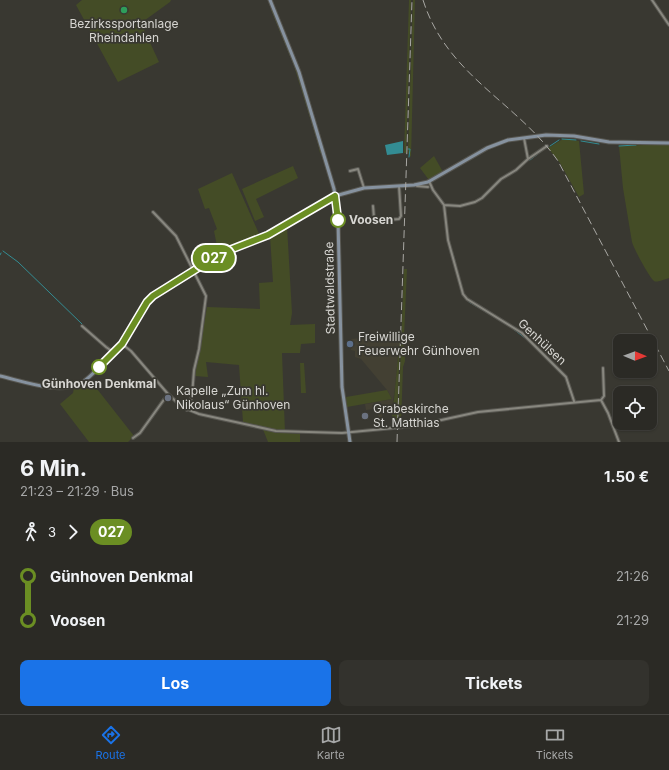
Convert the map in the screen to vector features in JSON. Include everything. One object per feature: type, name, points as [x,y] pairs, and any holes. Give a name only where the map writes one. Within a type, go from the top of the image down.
[{"type":"street","name":"Stadtwaldstraße","points":[[270,0],[299,72],[330,172],[335,196],[338,242],[341,378],[350,442]]},
{"type":"street","points":[[652,0],[669,25]]},
{"type":"street","points":[[0,376],[61,388],[71,387],[81,383],[122,344],[145,306],[153,296],[222,253],[268,235],[335,196],[364,188],[414,185],[427,182],[487,148],[508,140],[546,135],[565,135],[618,143],[669,143]]},
{"type":"street","points":[[524,138],[528,159]]},
{"type":"street","points":[[427,182],[444,205],[460,206],[474,202],[482,198],[501,179],[516,170],[528,159],[547,146]]},
{"type":"street","points":[[350,171],[358,169],[364,188]]},
{"type":"street","points":[[427,182],[428,187]]},
{"type":"street","points":[[414,185],[428,187],[433,190]]},
{"type":"street","points":[[373,206],[374,218],[377,221],[399,219],[401,216],[399,186]]},
{"type":"street","name":"Genhülsen","points":[[444,205],[448,240],[463,294],[467,299],[526,336],[566,377],[574,402]]},
{"type":"street","points":[[153,212],[176,236],[206,296],[199,349],[194,370],[192,396],[187,410]]},
{"type":"street","points":[[82,326],[113,352]]},
{"type":"street","points":[[122,344],[131,351],[168,394],[187,410],[276,431],[348,432],[414,426],[478,412],[601,400]]},
{"type":"street","points":[[601,400],[604,396],[603,368]]},
{"type":"street","points":[[134,438],[140,433],[168,394]]},
{"type":"street","points":[[601,400],[608,413],[619,442]]},
{"type":"shaded area","points":[[400,335],[392,408],[383,410],[382,417],[379,418],[378,413],[374,413],[373,409],[366,410],[365,404],[392,399],[387,390],[361,359],[355,357],[355,351],[351,350],[351,339]]},
{"type":"green space","points":[[82,0],[171,0],[141,23],[159,62],[118,82],[76,5]]},
{"type":"green space","points":[[409,0],[411,0],[406,153],[404,153]]},
{"type":"green space","points":[[413,0],[415,0],[411,157],[408,153]]},
{"type":"green space","points":[[271,10],[273,10],[301,83],[322,153],[320,153],[294,66]]},
{"type":"green space","points":[[563,139],[579,141],[584,194],[579,197],[560,163],[548,148]]},
{"type":"green space","points":[[669,145],[669,278],[657,282],[654,281],[649,274],[632,242],[623,188],[619,146]]},
{"type":"green space","points":[[434,156],[443,172],[429,180],[420,168]]},
{"type":"green space","points":[[293,166],[298,178],[256,199],[264,217],[255,221],[242,189]]},
{"type":"green space","points":[[232,173],[260,236],[218,251],[214,231],[217,229],[209,208],[205,209],[198,189]]},
{"type":"green space","points":[[287,226],[292,313],[290,325],[315,324],[315,343],[301,344],[300,353],[282,353],[285,433],[300,434],[300,442],[268,442],[262,427],[243,422],[239,365],[206,362],[208,377],[195,376],[207,307],[260,309],[259,283],[273,282],[270,236]]},
{"type":"green space","points":[[404,269],[407,269],[404,337],[405,361],[403,367],[401,425],[398,425]]},
{"type":"green space","points":[[400,335],[397,425],[392,426],[392,409]]},
{"type":"green space","points":[[300,363],[304,363],[306,393],[301,393]]},
{"type":"green space","points":[[90,380],[134,436],[128,442],[89,442],[60,404],[73,393],[74,388]]},
{"type":"green space","points":[[387,390],[392,399],[347,407],[346,397]]},
{"type":"water","points":[[403,141],[403,153],[387,155],[385,145]]},
{"type":"waterway","points":[[562,139],[576,140]]},
{"type":"waterway","points":[[550,146],[559,140]]},
{"type":"waterway","points":[[581,141],[599,144]]},
{"type":"waterway","points":[[619,146],[636,145]]},
{"type":"waterway","points":[[408,149],[410,149],[409,157]]},
{"type":"waterway","points":[[530,160],[539,153]]},
{"type":"waterway","points":[[3,251],[18,262],[82,324]]},
{"type":"waterway","points":[[453,254],[459,277]]},
{"type":"waterway","points":[[469,302],[493,316]]},
{"type":"waterway","points":[[512,328],[529,341]]},
{"type":"railway","points":[[397,442],[412,0]]},
{"type":"railway","points":[[423,0],[434,26],[448,49],[465,69],[523,121],[558,161],[669,371]]},
{"type":"bus line","name":"027","points":[[99,367],[122,344],[147,302],[163,289],[222,253],[268,235],[335,196],[338,220]]},
{"type":"place","name":"Bezirkssportanlage Rheindahlen","points":[[124,10]]},
{"type":"place","name":"Voosen","points":[[338,220]]},
{"type":"place","name":"Freiwillige Feuerwehr Günhoven","points":[[350,344]]},
{"type":"place","name":"Günhoven Denkmal","points":[[99,367]]},
{"type":"place","name":"Kapelle „Zum hl. Nikolaus“ Günhoven","points":[[168,398]]},
{"type":"place","name":"Grabeskirche St. Matthias","points":[[365,416]]}]
